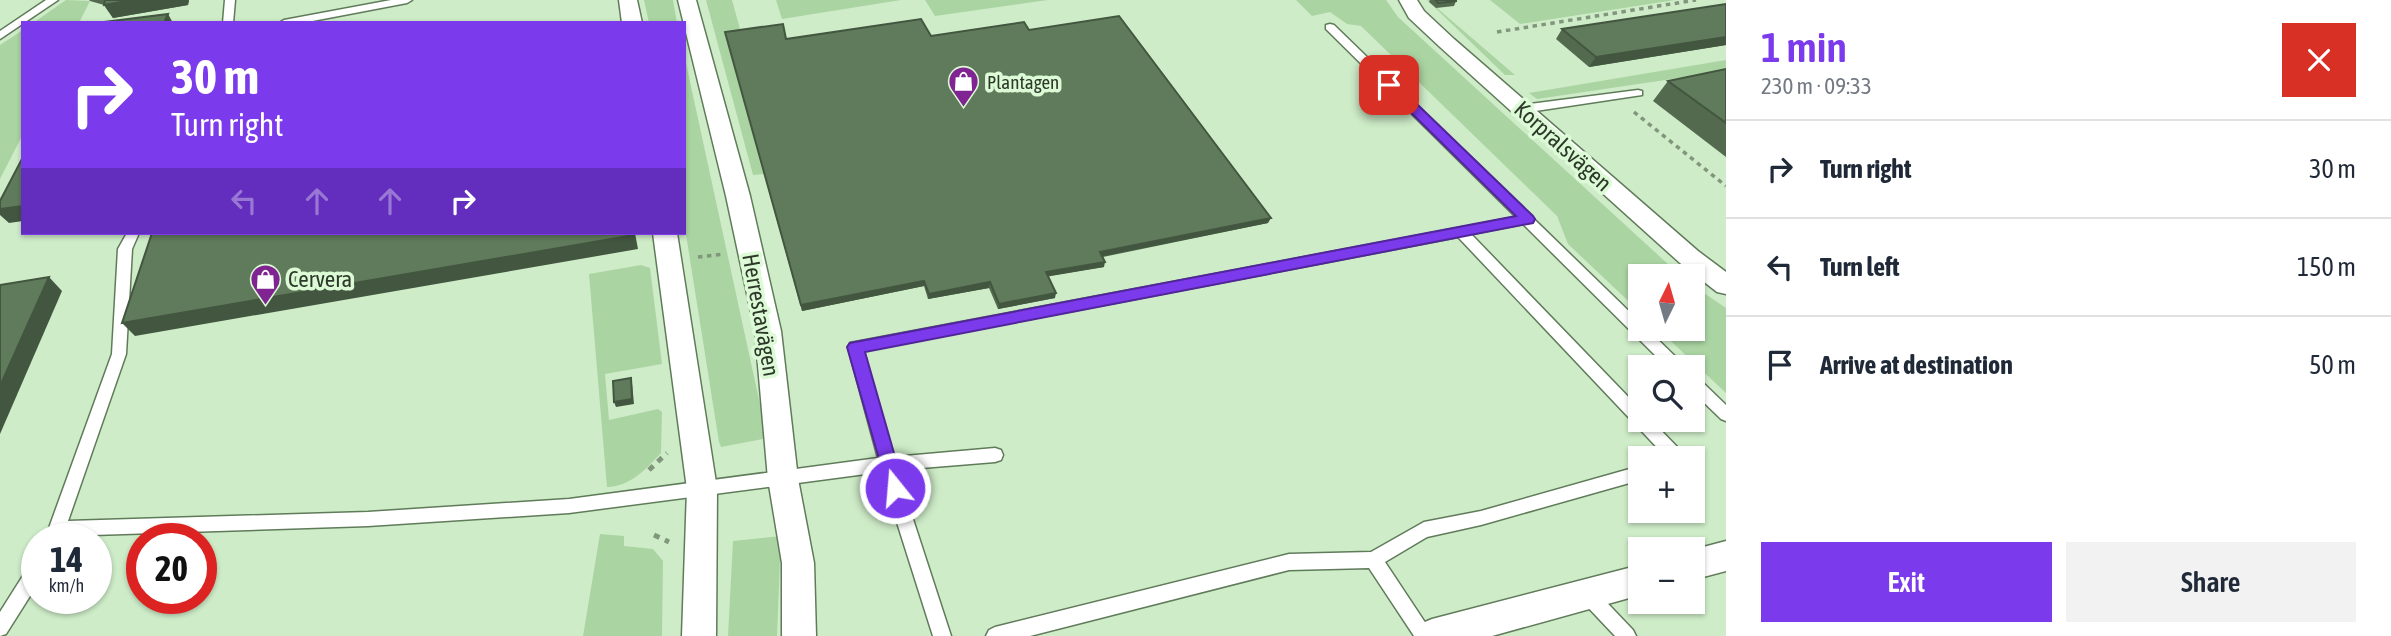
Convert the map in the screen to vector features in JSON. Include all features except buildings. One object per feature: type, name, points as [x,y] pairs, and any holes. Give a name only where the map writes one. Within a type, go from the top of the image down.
[{"type":"street","points":[[628,0],[632,21]]},
{"type":"street","name":"Herrestavägen","points":[[687,0],[738,196],[768,331],[782,479],[798,563],[800,636]]},
{"type":"street","name":"Korpralsvägen","points":[[1408,0],[1416,15],[1689,257],[1726,285]]},
{"type":"street","points":[[665,235],[702,489],[699,636]]},
{"type":"street","points":[[1705,562],[1726,556]]},
{"type":"street","points":[[1432,636],[1628,583]]},
{"type":"lane","points":[[22,21],[53,0]]},
{"type":"lane","points":[[228,21],[230,0]]},
{"type":"lane","points":[[295,21],[407,0]]},
{"type":"lane","points":[[0,36],[21,22]]},
{"type":"lane","points":[[1330,27],[1665,355]]},
{"type":"lane","points":[[1522,110],[1638,93]]},
{"type":"lane","points":[[942,636],[887,464],[855,347],[1528,219]]},
{"type":"lane","points":[[1461,232],[1628,406]]},
{"type":"lane","points":[[59,523],[119,354],[125,249],[132,235]]},
{"type":"lane","points":[[1705,395],[1726,415]]},
{"type":"lane","points":[[1652,432],[1666,446]]},
{"type":"lane","points":[[112,531],[569,506],[887,464],[995,455]]},
{"type":"lane","points":[[995,636],[1289,562],[1373,559],[1424,530],[1481,518],[1628,477]]},
{"type":"lane","points":[[1373,559],[1425,636]]},
{"type":"lane","points":[[1587,594],[1627,636]]},
{"type":"lane","points":[[0,628],[21,595]]},
{"type":"path","points":[[1497,32],[1696,0]]},
{"type":"path","points":[[1616,97],[1726,186]]},
{"type":"path","points":[[690,258],[727,253]]},
{"type":"green space","points":[[66,0],[90,1],[80,21],[36,21]]},
{"type":"green space","points":[[644,0],[673,0],[677,21],[649,21]]},
{"type":"green space","points":[[706,0],[732,0],[740,29],[763,26],[764,174],[753,175]]},
{"type":"green space","points":[[776,0],[901,0],[782,19]]},
{"type":"green space","points":[[925,0],[1048,0],[935,16]]},
{"type":"green space","points":[[1296,0],[1386,0],[1398,17],[1668,264],[1628,264],[1628,301],[1568,244],[1557,216],[1361,26],[1347,24],[1330,12],[1312,16]]},
{"type":"green space","points":[[1427,0],[1444,0],[1430,2],[1515,75],[1505,75]]},
{"type":"green space","points":[[1490,0],[1675,0],[1520,24]]},
{"type":"green space","points":[[21,31],[21,138],[0,179],[0,45]]},
{"type":"green space","points":[[1726,60],[1726,71],[1537,99],[1529,93]]},
{"type":"green space","points":[[686,63],[766,432],[763,439],[721,447],[686,235]]},
{"type":"green space","points":[[641,265],[650,268],[662,364],[605,374],[609,420],[658,409],[662,412],[661,453],[630,480],[607,487],[589,274]]},
{"type":"green space","points":[[1705,294],[1726,308],[1726,393],[1705,373],[1705,355],[1686,355],[1671,341],[1705,341]]},
{"type":"green space","points":[[600,534],[624,536],[624,546],[653,549],[663,561],[662,636],[583,636]]},
{"type":"green space","points":[[781,536],[777,636],[728,636],[733,541]]},
{"type":"place","name":"Plantagen","points":[[964,109]]},
{"type":"place","name":"Cervera","points":[[265,306]]},
{"type":"route","points":[[895,488],[855,347],[1528,219],[1389,85]]}]
